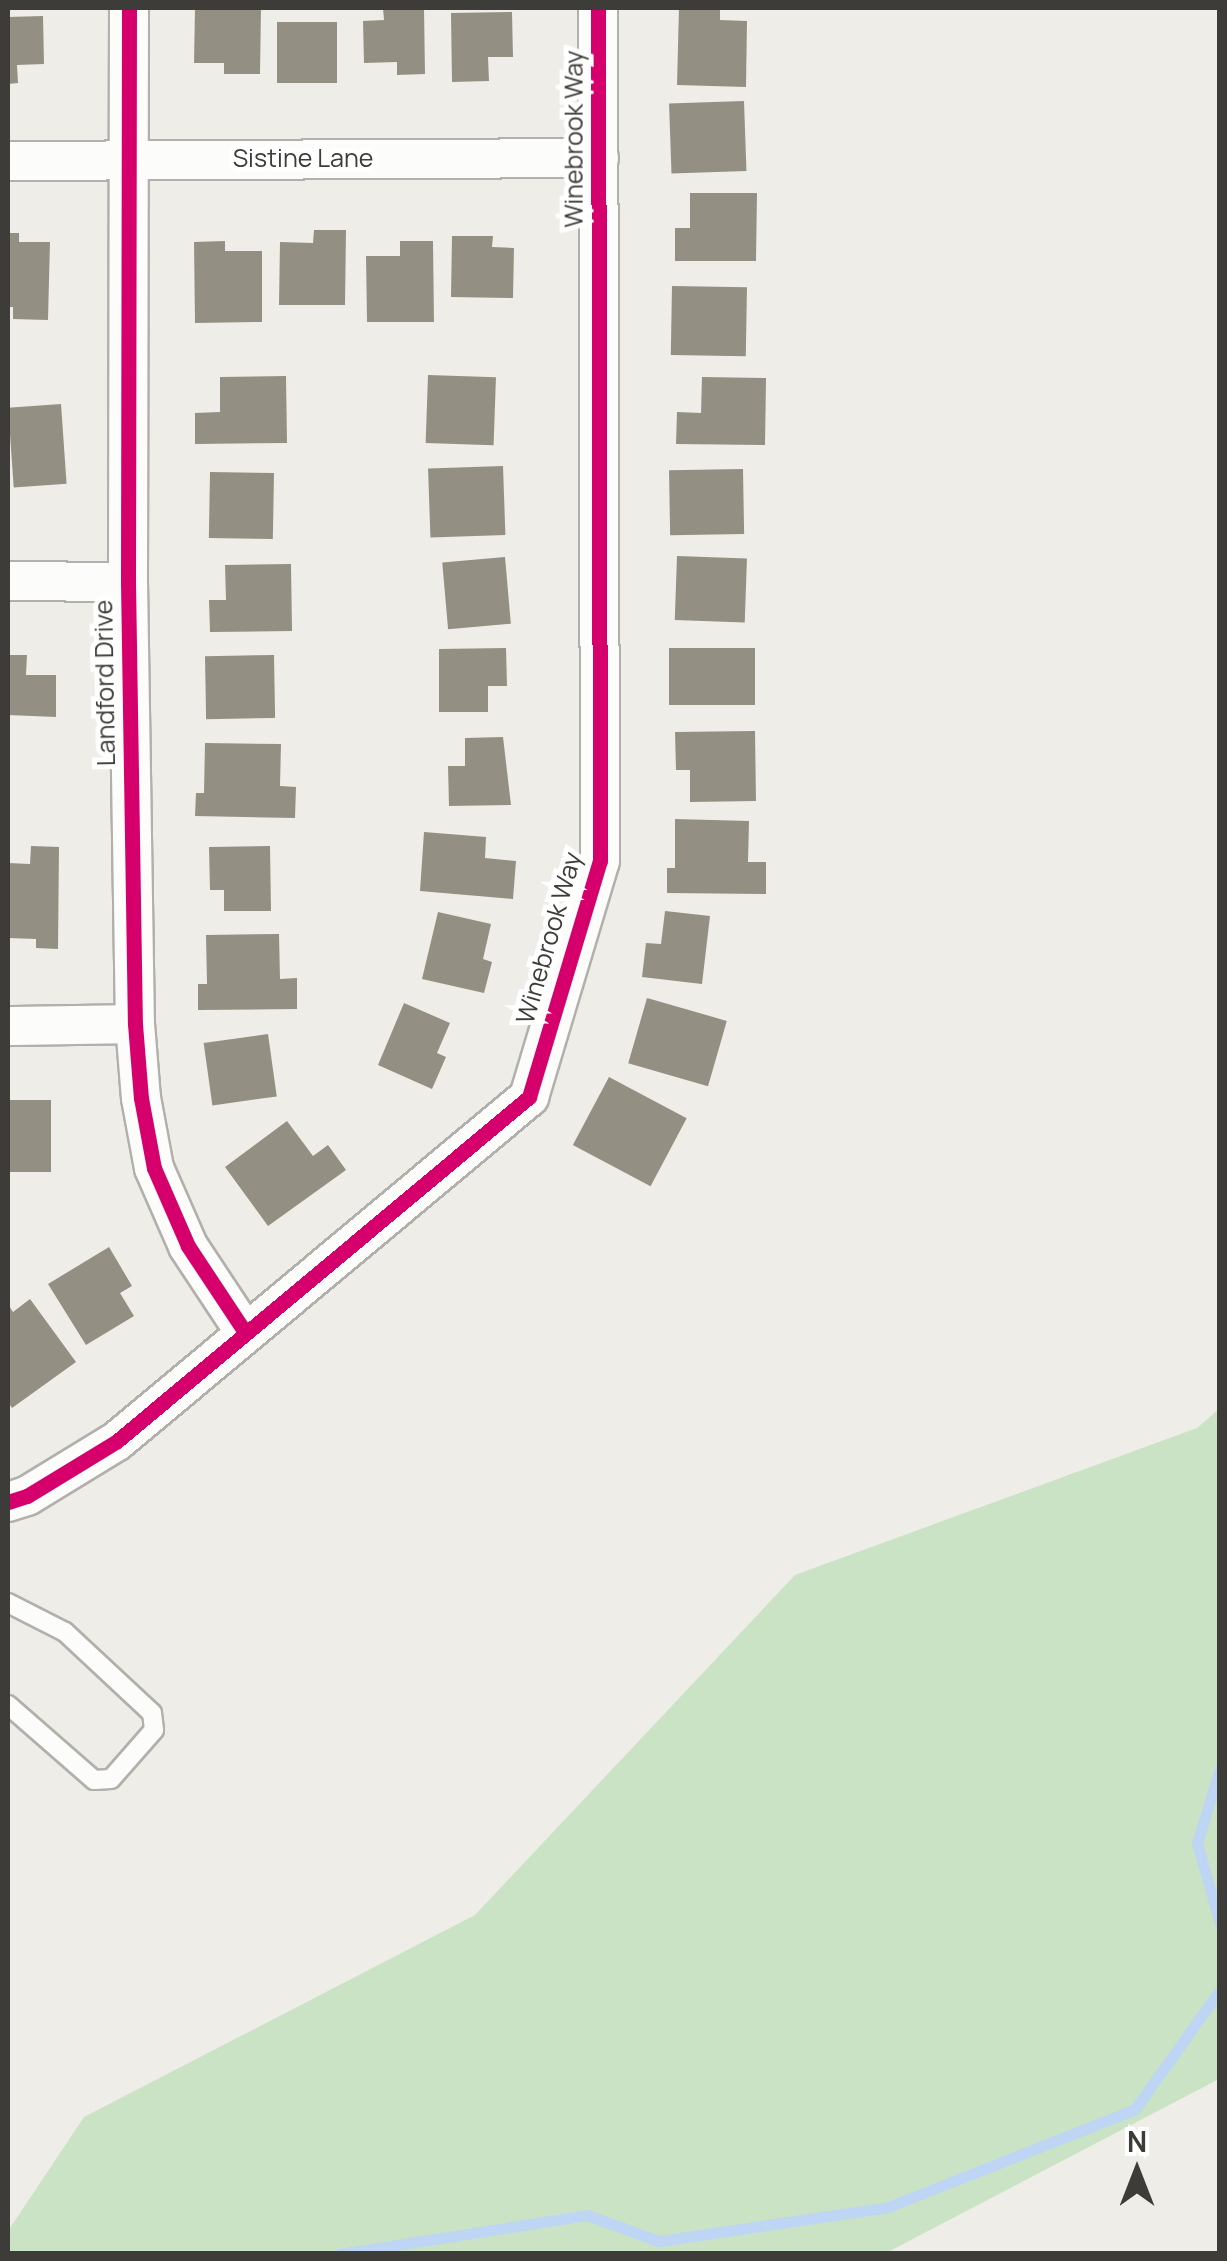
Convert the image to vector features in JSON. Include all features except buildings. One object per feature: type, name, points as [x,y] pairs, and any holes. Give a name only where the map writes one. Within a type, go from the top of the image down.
[{"type":"street","name":"Landford Drive","points":[[130,8],[128,582],[135,1024],[141,1098],[154,1168],[188,1246],[245,1332]]},
{"type":"street","name":"Winebrook Way","points":[[8,1502],[27,1496],[117,1441],[528,1097],[600,861],[598,8]]},
{"type":"street","name":"Sistine Lane","points":[[8,161],[599,158]]},
{"type":"street","points":[[8,582],[128,582]]},
{"type":"street","points":[[8,1026],[135,1024]]},
{"type":"lane","points":[[8,1603],[65,1632],[152,1713],[154,1730],[111,1778],[94,1780],[8,1705]]},
{"type":"green space","points":[[1219,1409],[1219,2079],[886,2253],[8,2253],[8,2231],[84,2117],[475,1915],[795,1575],[1197,1428]]},
{"type":"waterway","points":[[1220,1768],[1197,1843],[1220,1924]]},
{"type":"waterway","points":[[339,2254],[587,2215],[659,2241],[888,2207],[1135,2109],[1220,1990]]},
{"type":"cycle path","points":[[129,8],[128,582],[135,1024],[141,1098],[154,1168],[188,1246],[245,1332]]},
{"type":"cycle path","points":[[8,1502],[27,1496],[117,1441],[529,1097],[600,861],[598,8]]}]
